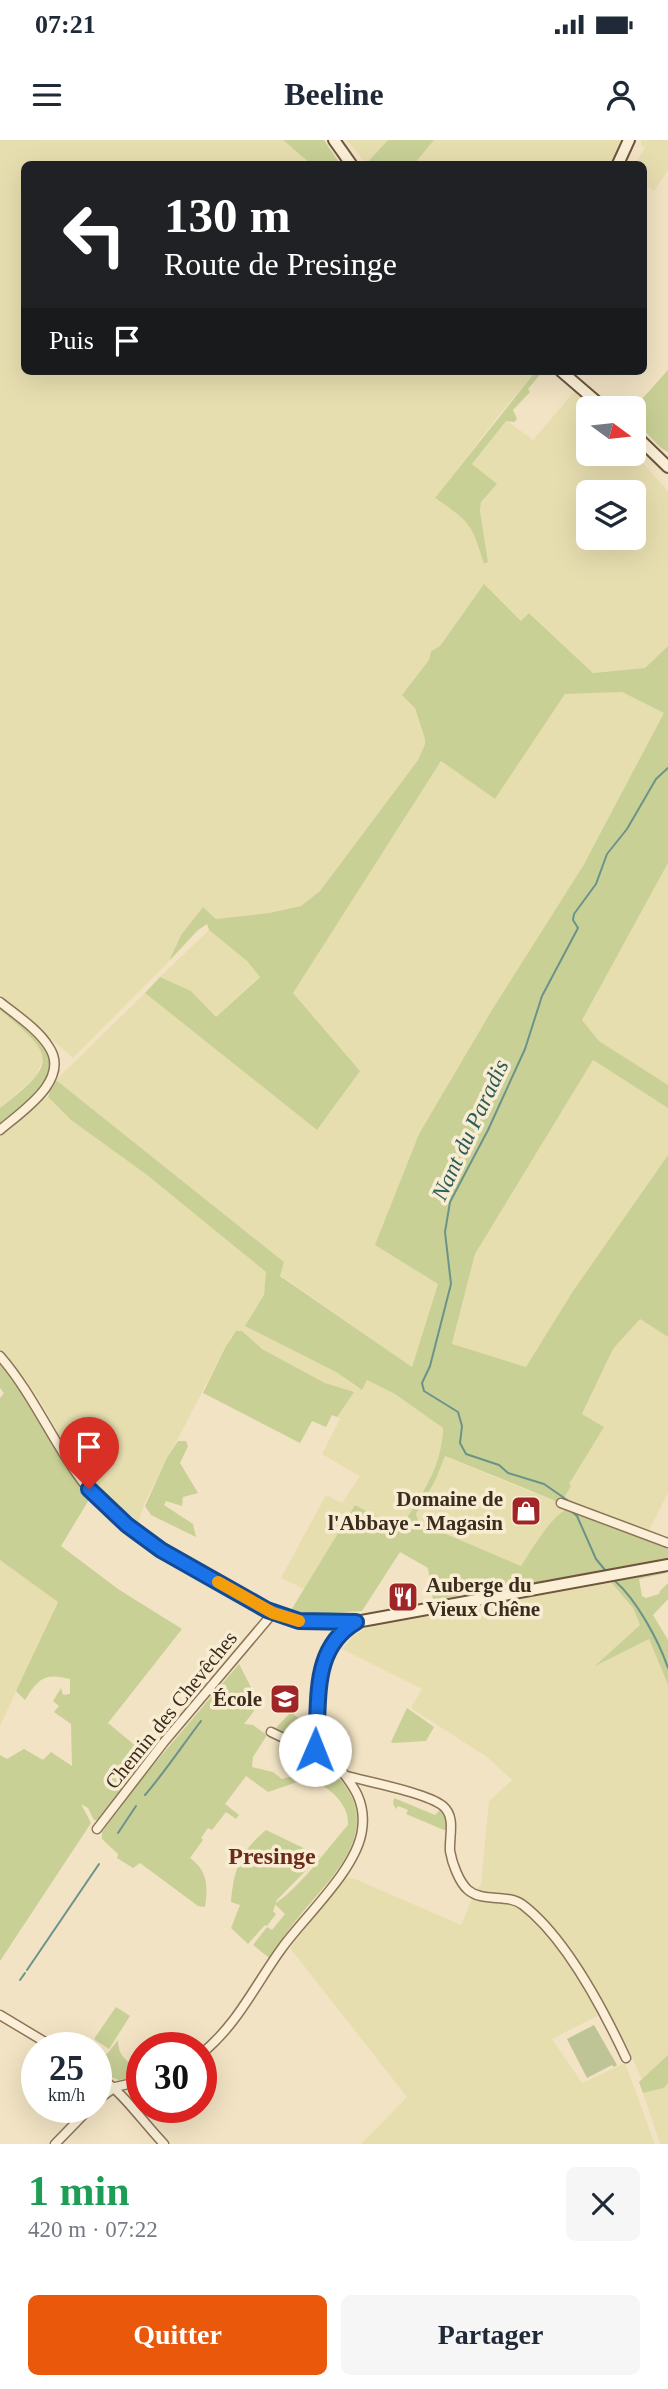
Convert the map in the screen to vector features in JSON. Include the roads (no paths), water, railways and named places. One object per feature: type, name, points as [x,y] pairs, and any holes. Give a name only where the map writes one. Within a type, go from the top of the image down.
[{"type":"street","points":[[334,140],[349,161]]},
{"type":"street","points":[[619,161],[629,140]]},
{"type":"street","points":[[566,375],[590,396]]},
{"type":"street","points":[[646,446],[668,467]]},
{"type":"street","points":[[0,1002],[44,1040],[54,1061],[53,1073],[46,1088],[0,1130]]},
{"type":"street","points":[[0,1356],[32,1399],[80,1478],[107,1506],[161,1550],[273,1613],[307,1622],[356,1622],[668,1564]]},
{"type":"street","points":[[568,1506],[668,1543]]},
{"type":"street","name":"Chemin des Chevêches","points":[[97,1829],[164,1742],[273,1613]]},
{"type":"street","points":[[315,1753],[318,1731],[316,1700],[323,1663],[330,1647],[356,1622]]},
{"type":"street","points":[[217,2040],[240,2012],[281,1950],[356,1853],[362,1830],[362,1810],[358,1794],[318,1731]]},
{"type":"street","points":[[271,1732],[321,1758],[336,1761]]},
{"type":"street","points":[[347,1776],[420,1796],[445,1807],[451,1821],[452,1858],[465,1887],[478,1895],[516,1900],[543,1923],[578,1970],[626,2058]]},
{"type":"street","points":[[0,2015],[28,2032]]},
{"type":"street","points":[[112,2085],[164,2144]]},
{"type":"street","points":[[112,2089],[126,2085]]},
{"type":"street","points":[[55,2144],[75,2123]]},
{"type":"waterway","name":"Nant du Paradis","points":[[570,1502],[544,1484],[508,1473],[499,1465],[466,1454],[460,1443],[462,1426],[458,1412],[424,1391],[422,1383],[430,1366],[451,1284],[445,1232],[450,1202],[488,1130],[525,1049],[542,996],[578,928],[573,920],[574,914],[596,884],[607,854],[627,829],[656,779],[668,768]]},
{"type":"waterway","name":"Nant du Paradis","points":[[571,1511],[577,1516],[596,1559],[605,1570]]},
{"type":"waterway","name":"Nant du Paradis","points":[[615,1581],[631,1598],[646,1621],[668,1668]]},
{"type":"waterway","points":[[145,1795],[201,1721]]},
{"type":"waterway","points":[[118,1833],[136,1806]]},
{"type":"waterway","points":[[27,1970],[99,1864]]},
{"type":"waterway","points":[[20,1980],[25,1973]]},
{"type":"place","name":"Domaine de l'Abbaye - Magasin","points":[[526,1511]]},
{"type":"place","name":"Auberge du Vieux Chêne","points":[[403,1597]]},
{"type":"place","name":"École","points":[[285,1699]]},
{"type":"district","name":"Presinge","points":[[272,1856]]}]
